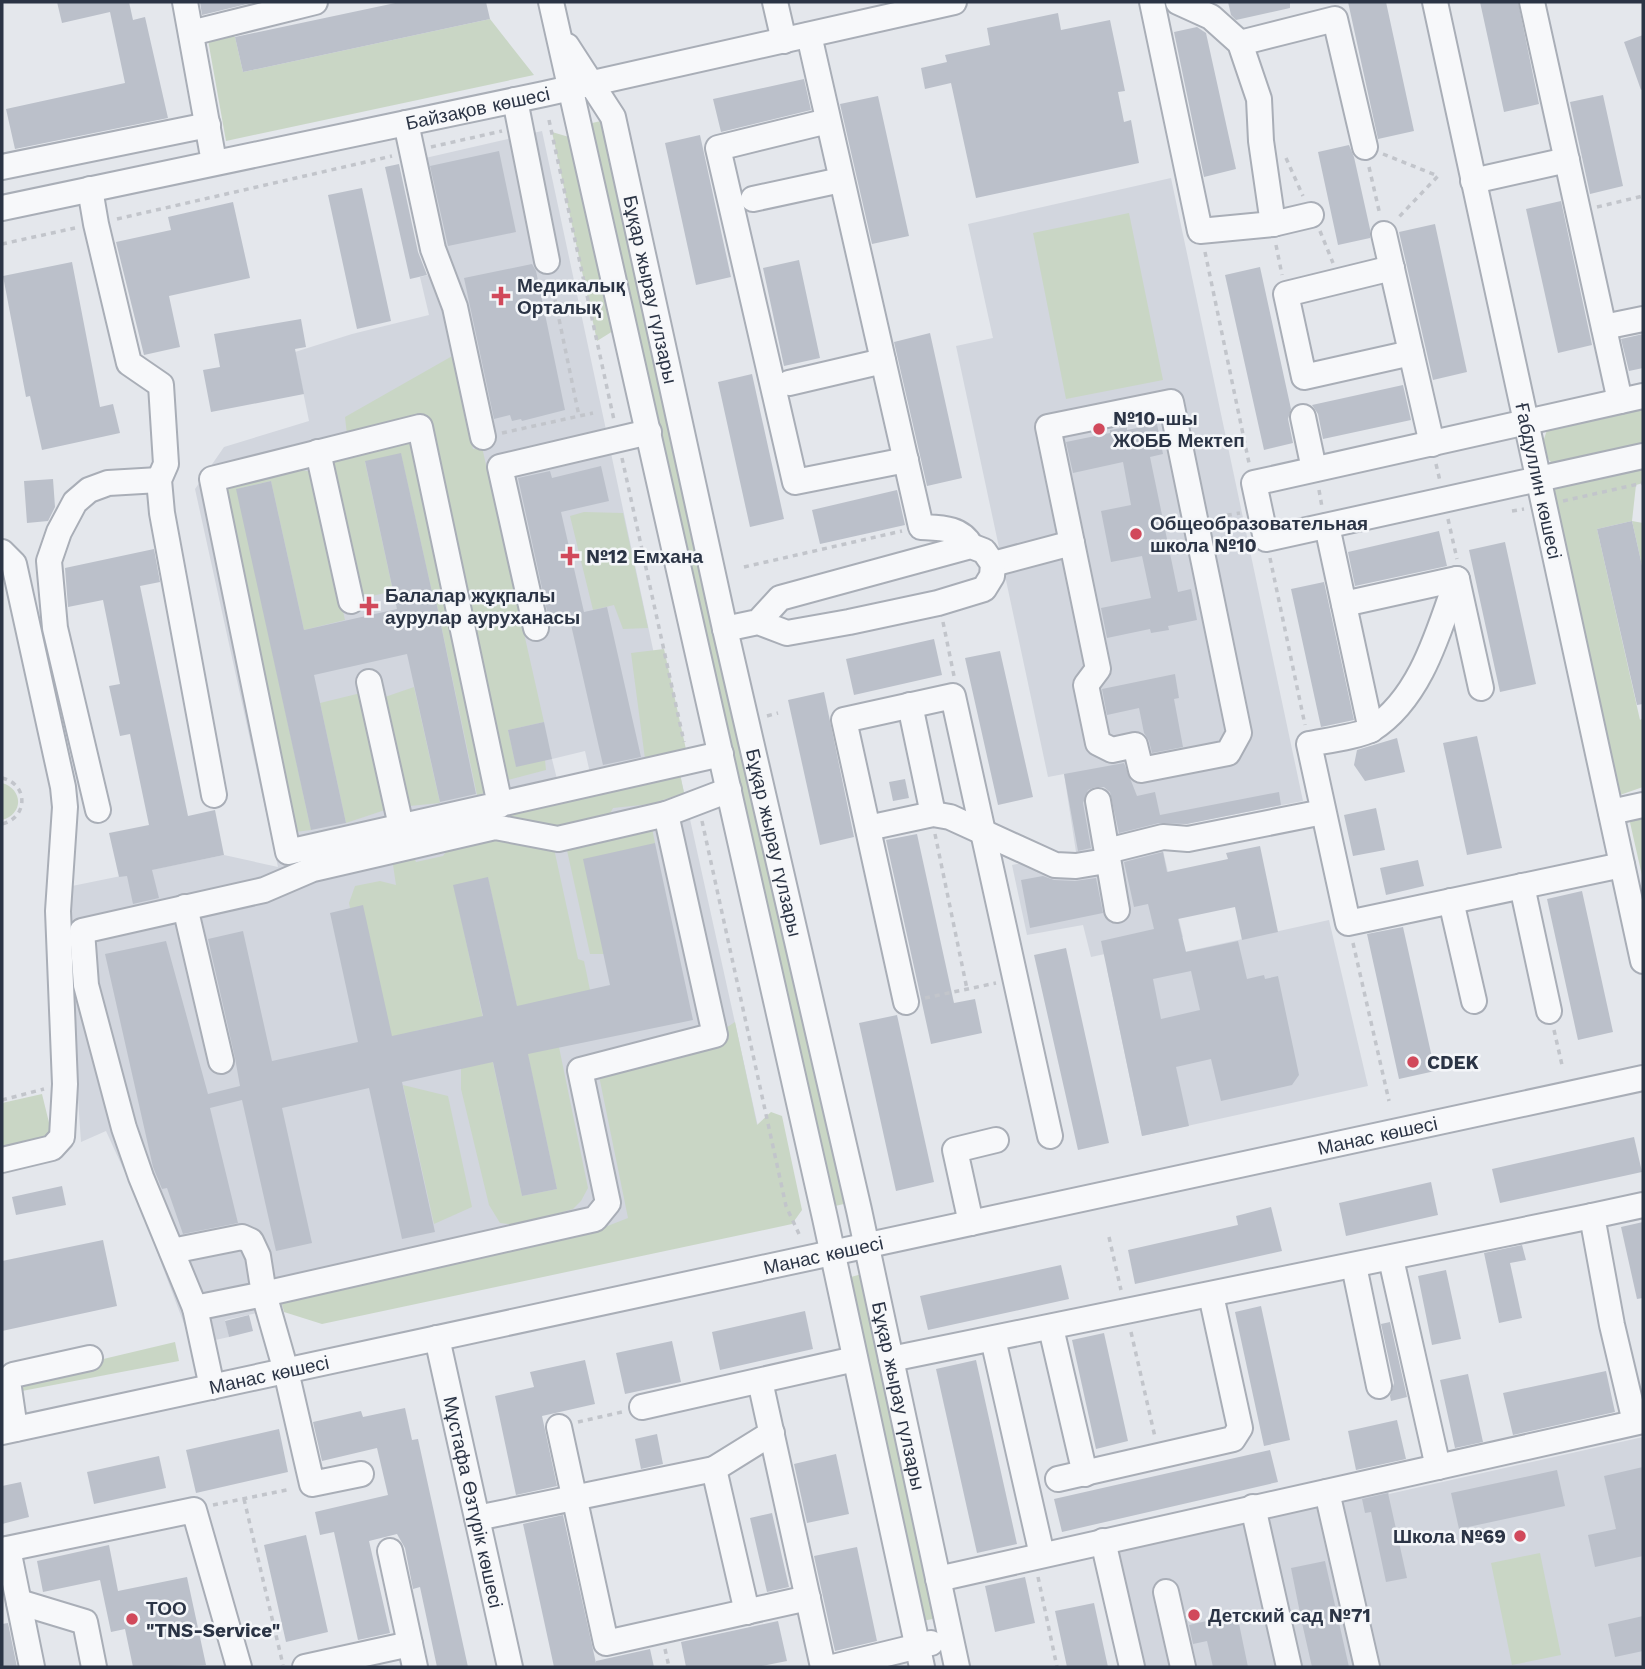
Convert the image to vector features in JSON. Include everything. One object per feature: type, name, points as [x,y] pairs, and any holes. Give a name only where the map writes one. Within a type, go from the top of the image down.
[{"type":"street","points":[[185,2],[214,162]]},
{"type":"street","points":[[191,33],[263,8],[315,2]]},
{"type":"street","name":"Бұқар жырау гүлзары","points":[[551,2],[558,31],[581,86],[649,432],[920,1657]]},
{"type":"street","points":[[775,2],[784,41]]},
{"type":"street","name":"Байзақов көшесі","points":[[2,208],[581,86],[954,2]]},
{"type":"street","points":[[1152,2],[1200,231],[1273,224],[1311,215]]},
{"type":"street","points":[[1178,2],[1211,17],[1240,43],[1259,99],[1261,141],[1273,224]]},
{"type":"street","name":"Ғабдуллин көшесі","points":[[1435,2],[1643,961]]},
{"type":"street","points":[[1532,2],[1604,327],[1632,398],[1254,482],[1266,539],[1643,456]]},
{"type":"street","points":[[1240,43],[1335,19],[1365,147]]},
{"type":"street","points":[[725,629],[758,622],[787,633],[849,622],[938,603],[984,589],[992,576],[993,564],[984,551],[971,546],[961,533],[921,527],[808,35]]},
{"type":"street","name":"Бұқар жырау гүлзары","points":[[581,86],[613,117],[725,629],[867,1245],[957,1667]]},
{"type":"street","points":[[515,100],[547,261]]},
{"type":"street","points":[[828,121],[718,148],[724,175],[795,482],[905,460]]},
{"type":"street","points":[[406,123],[433,249],[455,307],[483,438]]},
{"type":"street","points":[[2,167],[208,125]]},
{"type":"street","points":[[1473,181],[1567,160]]},
{"type":"street","points":[[753,199],[841,180]]},
{"type":"street","points":[[90,189],[129,363],[161,385],[166,464],[159,480],[162,513],[214,795]]},
{"type":"street","points":[[1384,234],[1432,444]]},
{"type":"street","points":[[1392,268],[1286,295],[1304,377],[1411,353]]},
{"type":"street","points":[[1604,327],[1643,318]]},
{"type":"street","points":[[789,383],[883,361]]},
{"type":"street","points":[[1171,402],[1195,522],[1239,733],[1228,753],[1141,770],[1135,746],[1112,750],[1098,743],[1086,685],[1098,669],[1048,427],[1171,402]]},
{"type":"street","points":[[1303,417],[1314,469]]},
{"type":"street","points":[[500,805],[420,428],[212,479],[288,852],[500,805],[721,754]]},
{"type":"street","points":[[536,628],[500,467],[649,432]]},
{"type":"street","points":[[318,452],[351,601]]},
{"type":"street","points":[[98,810],[55,628],[49,561],[59,532],[75,502],[89,491],[108,483],[159,480]]},
{"type":"street","points":[[1327,526],[1371,730]]},
{"type":"street","points":[[993,564],[1072,543]]},
{"type":"street","points":[[758,622],[780,598],[971,546]]},
{"type":"street","points":[[2,552],[14,564],[63,786],[65,807],[58,911],[65,1084],[62,1137],[52,1148],[2,1160]]},
{"type":"street","points":[[1344,604],[1457,579]]},
{"type":"street","points":[[1457,579],[1481,688]]},
{"type":"street","points":[[1457,579],[1430,657],[1398,706],[1371,730],[1309,744],[1348,923],[1622,864]]},
{"type":"street","points":[[369,682],[401,826]]},
{"type":"street","points":[[906,1002],[844,720],[953,696],[1050,1136]]},
{"type":"street","points":[[910,705],[933,814]]},
{"type":"street","points":[[212,1387],[195,1308],[141,1177],[124,1128],[86,985],[82,931],[264,890],[313,869],[495,827],[558,839],[666,814],[729,790]]},
{"type":"street","points":[[1098,801],[1116,910]]},
{"type":"street","points":[[1611,812],[1643,804]]},
{"type":"street","points":[[868,828],[933,814],[950,817],[1055,865],[1076,866],[1100,862],[1115,849],[1163,838],[1188,839],[1324,812]]},
{"type":"street","points":[[195,1308],[595,1219],[608,1203],[580,1070],[715,1035],[666,814]]},
{"type":"street","points":[[1522,886],[1549,1011]]},
{"type":"street","points":[[1451,901],[1474,1001]]},
{"type":"street","points":[[185,907],[221,1060]]},
{"type":"street","name":"Манас көшесі","points":[[8,1431],[1643,1078]]},
{"type":"street","points":[[971,1223],[955,1150],[996,1140]]},
{"type":"street","points":[[891,1359],[1391,1259],[1643,1205]]},
{"type":"street","points":[[938,1579],[1639,1421],[1612,1325],[1592,1216]]},
{"type":"street","points":[[172,1251],[242,1237],[251,1241],[258,1256],[264,1294],[286,1371],[312,1484],[361,1474]]},
{"type":"street","points":[[1391,1259],[1438,1467]]},
{"type":"street","points":[[1354,1266],[1379,1386]]},
{"type":"street","points":[[1058,1479],[1233,1439],[1240,1428],[1211,1295]]},
{"type":"street","points":[[1051,1328],[1084,1474]]},
{"type":"street","name":"Мұстафа Өзтүрік көшесі","points":[[437,1338],[510,1667]]},
{"type":"street","points":[[993,1339],[1042,1555]]},
{"type":"street","points":[[8,1431],[8,1381],[13,1375],[90,1358]]},
{"type":"street","points":[[642,1407],[855,1359]]},
{"type":"street","points":[[760,1381],[823,1667]]},
{"type":"street","points":[[559,1427],[607,1643],[808,1598]]},
{"type":"street","points":[[477,1518],[714,1469],[772,1433]]},
{"type":"street","points":[[714,1469],[747,1612]]},
{"type":"street","points":[[1327,1492],[1367,1667]]},
{"type":"street","points":[[1253,1507],[1289,1667]]},
{"type":"street","points":[[33,1667],[5,1550],[194,1510],[239,1667]]},
{"type":"street","points":[[1103,1541],[1132,1667]]},
{"type":"street","points":[[305,1667],[413,1656],[390,1551]]},
{"type":"street","points":[[1166,1592],[1183,1667]]},
{"type":"street","points":[[19,1602],[85,1622],[94,1667]]},
{"type":"street","points":[[834,1667],[920,1657],[951,1638]]},
{"type":"path","points":[[2,244],[558,119]]},
{"type":"path","points":[[549,120],[689,761]]},
{"type":"path","points":[[1365,147],[1384,234]]},
{"type":"path","points":[[1365,147],[1438,176],[1384,234]]},
{"type":"path","points":[[1285,157],[1330,252],[1338,282]]},
{"type":"path","points":[[1578,211],[1643,196]]},
{"type":"path","points":[[1273,224],[1286,295]]},
{"type":"path","points":[[1200,231],[1254,482]]},
{"type":"path","points":[[547,261],[579,416]]},
{"type":"path","points":[[483,438],[593,413]]},
{"type":"path","points":[[1314,469],[1327,526]]},
{"type":"path","points":[[1513,511],[1643,483]]},
{"type":"path","points":[[1195,522],[1259,509]]},
{"type":"path","points":[[744,567],[921,527]]},
{"type":"path","points":[[1266,539],[1309,744]]},
{"type":"path","points":[[761,718],[778,713]]},
{"type":"path","points":[[2,778],[15,783],[20,790],[23,804],[16,817],[2,824]]},
{"type":"path","points":[[698,801],[786,1206],[799,1234]]},
{"type":"path","points":[[933,814],[935,841],[967,989]]},
{"type":"path","points":[[1348,923],[1389,1101]]},
{"type":"path","points":[[906,1002],[1016,979]]},
{"type":"path","points":[[1549,1011],[1562,1065]]},
{"type":"path","points":[[2,1100],[65,1084]]},
{"type":"path","points":[[1109,1237],[1159,1456]]},
{"type":"path","points":[[559,1427],[642,1407]]},
{"type":"path","points":[[194,1510],[312,1484]]},
{"type":"path","points":[[244,1499],[283,1667]]},
{"type":"path","points":[[1042,1555],[1038,1579],[1057,1667]]},
{"type":"shaded area","points":[[542,131],[675,752],[590,773],[585,751],[552,759],[560,791],[680,774],[778,1217],[308,1302],[225,1320],[229,1337],[192,1345],[137,1199],[106,1131],[81,1142],[65,911],[72,886],[224,855],[278,867],[195,489],[224,447],[309,421],[295,352],[352,334],[429,315],[420,277],[450,270],[446,247],[440,248],[421,159]]},
{"type":"shaded area","name":"№10-шы ЖОББ Мектеп","points":[[1171,178],[1303,801],[1158,829],[1183,937],[1091,957],[1083,925],[1027,935],[1012,865],[1076,852],[1064,774],[1048,777],[956,346],[993,338],[968,224]]},
{"type":"shaded area","points":[[1329,920],[1368,1086],[1142,1136],[1107,969]]},
{"type":"shaded area","points":[[1643,1437],[1643,1667],[1139,1667],[1115,1562],[1121,1549],[1388,1490],[1389,1494]]},
{"type":"green space","points":[[490,19],[534,75],[226,141],[208,40],[228,31],[235,37],[243,72]]},
{"type":"green space","points":[[605,120],[848,1203],[831,1207],[588,124]]},
{"type":"green space","points":[[552,132],[569,137],[613,331],[597,341]]},
{"type":"green space","points":[[1129,213],[1163,380],[1066,399],[1033,233]]},
{"type":"green space","points":[[454,355],[473,449],[482,447],[544,722],[508,730],[516,766],[545,760],[546,770],[496,783],[497,789],[477,795],[436,601],[401,454],[365,462],[393,591],[351,601],[318,452],[348,444],[345,417]]},
{"type":"green space","points":[[1643,409],[1643,449],[1557,468],[1540,451],[1548,427]]},
{"type":"green space","points":[[1643,463],[1643,483],[1636,485],[1632,521],[1597,529],[1640,720],[1643,718],[1643,787],[1617,796],[1552,486]]},
{"type":"green space","points":[[281,466],[312,472],[345,620],[304,630],[271,481],[237,489],[311,830],[295,832],[223,494],[230,484]]},
{"type":"green space","points":[[584,512],[623,513],[648,628],[623,629],[614,605],[593,610],[570,516]]},
{"type":"green space","points":[[1632,521],[1643,523],[1643,570]]},
{"type":"green space","points":[[664,649],[687,754],[645,759],[631,653]]},
{"type":"green space","points":[[414,687],[440,803],[410,806],[385,697]]},
{"type":"green space","points":[[365,692],[388,809],[346,823],[320,703]]},
{"type":"green space","points":[[680,774],[684,793],[651,804],[613,808],[604,825],[555,834],[505,823],[503,815]]},
{"type":"green space","points":[[2,783],[14,790],[18,802],[14,813],[2,820]]},
{"type":"green space","points":[[1643,816],[1643,880],[1629,818]]},
{"type":"green space","points":[[651,823],[655,843],[604,954],[590,954],[566,846]]},
{"type":"green space","points":[[498,837],[553,844],[578,959],[584,961],[590,990],[521,1024],[488,878],[454,886],[486,1032],[465,1020],[415,1031],[395,1052],[350,908],[355,886],[380,881],[396,885],[392,858],[412,853],[416,862],[443,856],[450,846]]},
{"type":"green space","points":[[735,1022],[757,1125],[771,1112],[782,1116],[802,1210],[792,1224],[322,1324],[284,1312],[281,1300],[605,1227],[628,1218],[597,1066],[715,1035]]},
{"type":"green space","points":[[524,1037],[559,1047],[588,1188],[573,1209],[517,1225],[500,1223],[489,1205],[461,1089],[461,1068],[489,1045],[522,1196],[557,1189]]},
{"type":"green space","points":[[403,1085],[448,1096],[472,1207],[434,1224]]},
{"type":"green space","points":[[42,1094],[54,1143],[2,1155],[2,1103]]},
{"type":"green space","points":[[862,1274],[938,1618],[922,1621],[847,1278]]},
{"type":"green space","points":[[175,1342],[179,1361],[22,1391],[19,1379]]},
{"type":"green space","points":[[1540,1553],[1561,1655],[1512,1665],[1491,1563]]},
{"type":"building","points":[[57,2],[129,2],[133,20],[145,17],[168,118],[15,149],[6,109],[125,83],[110,12],[62,23]]},
{"type":"building","points":[[200,2],[255,2],[202,15]]},
{"type":"building","points":[[400,2],[486,2],[490,19],[243,72],[235,37]]},
{"type":"building","points":[[1228,2],[1290,2],[1290,8],[1236,20],[1231,15]]},
{"type":"building","points":[[1348,2],[1386,2],[1414,131],[1378,139]]},
{"type":"building","points":[[1480,2],[1518,2],[1539,104],[1504,112]]},
{"type":"building","points":[[1058,13],[1061,30],[1110,20],[1125,91],[1118,92],[1124,122],[1131,120],[1139,163],[976,198],[951,83],[925,89],[921,68],[947,62],[945,55],[990,45],[987,28]]},
{"type":"building","points":[[1197,27],[1206,33],[1236,169],[1204,177],[1174,32]]},
{"type":"building","points":[[1643,35],[1643,89],[1641,90],[1624,42]]},
{"type":"building","points":[[804,79],[811,110],[721,132],[713,99]]},
{"type":"building","points":[[1603,95],[1623,186],[1590,194],[1570,102]]},
{"type":"building","points":[[878,96],[909,236],[872,244],[840,104]]},
{"type":"building","points":[[700,135],[731,277],[696,285],[665,143]]},
{"type":"building","points":[[1349,145],[1354,157],[1370,238],[1338,245],[1318,152]]},
{"type":"building","points":[[499,151],[516,232],[448,246],[430,166]]},
{"type":"building","points":[[399,164],[418,252],[427,275],[410,279],[385,167]]},
{"type":"building","points":[[362,188],[391,321],[357,329],[328,195]]},
{"type":"building","points":[[1561,201],[1592,345],[1558,353],[1526,209]]},
{"type":"building","points":[[233,202],[250,278],[169,296],[180,347],[144,355],[116,242],[171,230],[168,217]]},
{"type":"building","points":[[1435,224],[1467,372],[1433,380],[1399,232]]},
{"type":"building","points":[[799,260],[820,358],[784,366],[763,268]]},
{"type":"building","points":[[72,262],[100,407],[113,404],[120,433],[42,450],[30,396],[26,397],[3,276]]},
{"type":"building","points":[[532,264],[536,271],[565,410],[522,421],[512,421],[510,415],[494,419],[464,278]]},
{"type":"building","points":[[1260,267],[1291,409],[1288,419],[1293,443],[1264,450],[1225,275]]},
{"type":"building","points":[[301,319],[306,347],[295,349],[304,394],[211,412],[203,370],[220,367],[214,334]]},
{"type":"building","points":[[930,333],[962,478],[927,486],[894,342]]},
{"type":"building","points":[[1643,334],[1643,368],[1629,371],[1621,339]]},
{"type":"building","points":[[752,374],[784,519],[750,527],[718,382]]},
{"type":"building","points":[[1403,385],[1411,420],[1323,439],[1318,414],[1312,405]]},
{"type":"building","name":"Общеобразовательная школа №10","points":[[1157,424],[1163,454],[1150,457],[1178,592],[1191,589],[1197,620],[1168,626],[1169,630],[1151,633],[1150,629],[1107,638],[1101,608],[1151,598],[1142,556],[1111,562],[1101,511],[1131,505],[1123,462],[1073,473],[1066,442],[1110,433],[1110,430],[1127,427],[1127,430]]},
{"type":"building","points":[[401,453],[436,601],[476,794],[440,802],[407,654],[314,675],[346,823],[311,830],[236,489],[271,481],[304,630],[397,609],[365,461]]},
{"type":"building","points":[[601,466],[609,501],[561,512],[584,612],[607,607],[641,757],[603,765],[569,616],[549,620],[518,478],[550,471],[552,478]]},
{"type":"building","points":[[53,479],[55,507],[48,521],[27,523],[24,481]]},
{"type":"building","points":[[897,490],[905,525],[820,544],[812,510]]},
{"type":"building","points":[[1632,521],[1643,570],[1643,704],[1637,705],[1597,529]]},
{"type":"building","points":[[1439,531],[1447,566],[1355,586],[1348,552]]},
{"type":"building","points":[[1505,542],[1536,684],[1500,692],[1469,550]]},
{"type":"building","points":[[154,549],[160,582],[140,586],[188,816],[215,810],[224,855],[152,870],[159,898],[133,904],[127,876],[119,877],[109,833],[149,825],[130,734],[120,736],[109,686],[120,684],[103,600],[68,607],[65,568]]},
{"type":"building","points":[[1324,582],[1354,720],[1321,727],[1291,589]]},
{"type":"building","points":[[934,639],[942,675],[854,695],[846,659]]},
{"type":"building","points":[[1000,651],[1033,797],[998,805],[965,658]]},
{"type":"building","points":[[1175,674],[1179,698],[1174,699],[1183,747],[1152,753],[1144,733],[1139,708],[1107,715],[1102,689]]},
{"type":"building","points":[[824,692],[854,837],[820,845],[788,700]]},
{"type":"building","points":[[544,722],[552,759],[516,767],[508,730]]},
{"type":"building","points":[[1477,736],[1502,848],[1467,855],[1443,743]]},
{"type":"building","points":[[1397,738],[1405,772],[1365,781],[1354,765],[1357,750]]},
{"type":"building","points":[[1124,763],[1137,796],[1155,792],[1160,815],[1279,792],[1281,805],[1187,824],[1159,823],[1119,833],[1110,792],[1104,787],[1095,787],[1088,790],[1083,803],[1091,848],[1078,851],[1064,774]]},
{"type":"building","points":[[905,779],[909,798],[893,801],[889,782]]},
{"type":"building","points":[[1376,808],[1385,850],[1353,856],[1344,815]]},
{"type":"building","points":[[917,834],[954,1003],[975,999],[982,1033],[931,1044],[886,840]]},
{"type":"building","points":[[655,843],[693,1020],[528,1054],[557,1189],[522,1196],[493,1062],[402,1082],[435,1232],[402,1239],[369,1088],[282,1108],[312,1243],[276,1251],[242,1100],[210,1108],[238,1223],[183,1234],[167,1188],[162,1189],[153,1167],[105,954],[166,941],[208,1094],[240,1086],[208,939],[243,931],[272,1061],[358,1042],[330,913],[363,905],[392,1036],[483,1016],[453,885],[488,877],[517,1006],[610,985],[583,859]]},
{"type":"building","points":[[1260,846],[1278,932],[1242,940],[1235,907],[1178,919],[1186,952],[1238,941],[1247,979],[1264,975],[1265,979],[1278,976],[1299,1075],[1292,1085],[1221,1101],[1211,1059],[1176,1067],[1189,1126],[1142,1136],[1101,941],[1154,929],[1148,904],[1134,907],[1124,862],[1163,852],[1167,872],[1228,859],[1226,853]],"holes":[[[1191,971],[1200,1010],[1161,1019],[1153,979]]]},
{"type":"building","points":[[1418,860],[1424,886],[1386,895],[1380,868]]},
{"type":"building","points":[[1043,876],[1054,880],[1075,881],[1096,878],[1103,913],[1030,928],[1021,880]]},
{"type":"building","points":[[1582,891],[1613,1032],[1578,1040],[1547,899]]},
{"type":"building","points":[[1403,927],[1435,1071],[1399,1079],[1367,934]]},
{"type":"building","points":[[1066,948],[1109,1143],[1078,1150],[1034,955]]},
{"type":"building","points":[[897,1015],[934,1182],[896,1191],[859,1023]]},
{"type":"building","points":[[1634,1137],[1642,1172],[1500,1203],[1492,1169]]},
{"type":"building","points":[[1431,1182],[1438,1215],[1346,1236],[1339,1203]]},
{"type":"building","points":[[62,1186],[66,1205],[16,1215],[12,1197]]},
{"type":"building","points":[[1271,1207],[1282,1251],[1135,1284],[1128,1250],[1238,1225],[1236,1216]]},
{"type":"building","points":[[1643,1222],[1643,1298],[1637,1299],[1621,1227]]},
{"type":"building","points":[[103,1240],[117,1306],[2,1331],[2,1261]]},
{"type":"building","points":[[1522,1245],[1526,1260],[1510,1263],[1522,1318],[1499,1323],[1484,1253]]},
{"type":"building","points":[[1061,1265],[1069,1299],[928,1330],[920,1296]]},
{"type":"building","points":[[1446,1270],[1461,1339],[1432,1345],[1418,1276]]},
{"type":"building","points":[[1261,1306],[1290,1440],[1264,1446],[1235,1312]]},
{"type":"building","points":[[805,1311],[813,1349],[720,1370],[712,1332]]},
{"type":"building","points":[[249,1315],[253,1331],[229,1337],[225,1321]]},
{"type":"building","points":[[1390,1322],[1407,1397],[1391,1401],[1394,1383],[1381,1324]]},
{"type":"building","points":[[1104,1333],[1128,1441],[1096,1449],[1072,1340]]},
{"type":"building","points":[[672,1341],[681,1382],[625,1394],[616,1353]]},
{"type":"building","points":[[585,1360],[595,1404],[542,1416],[557,1486],[516,1495],[495,1396],[534,1387],[530,1372]]},
{"type":"building","points":[[976,1360],[1017,1544],[977,1553],[936,1369]]},
{"type":"building","points":[[1606,1371],[1615,1412],[1513,1435],[1503,1393]]},
{"type":"building","points":[[1468,1374],[1483,1442],[1455,1448],[1440,1380]]},
{"type":"building","points":[[405,1408],[412,1440],[418,1439],[468,1667],[437,1667],[420,1587],[413,1589],[405,1548],[397,1534],[369,1541],[390,1633],[358,1640],[334,1532],[320,1535],[315,1512],[388,1495],[377,1448],[322,1461],[313,1422],[361,1411],[363,1417]]},
{"type":"building","points":[[1397,1420],[1406,1459],[1356,1470],[1348,1431]]},
{"type":"building","points":[[279,1429],[288,1472],[196,1493],[186,1450]]},
{"type":"building","points":[[657,1434],[663,1464],[641,1469],[635,1439]]},
{"type":"building","points":[[1270,1450],[1278,1482],[1062,1532],[1054,1499]]},
{"type":"building","points":[[836,1454],[849,1514],[807,1523],[794,1464]]},
{"type":"building","points":[[159,1456],[166,1488],[94,1504],[87,1472]]},
{"type":"building","points":[[1643,1467],[1643,1556],[1595,1567],[1588,1535],[1616,1529],[1604,1476]]},
{"type":"building","points":[[1557,1470],[1565,1506],[1459,1529],[1451,1493]]},
{"type":"building","points":[[21,1482],[29,1517],[2,1524],[2,1486]]},
{"type":"building","points":[[1388,1493],[1407,1578],[1386,1582],[1371,1512],[1365,1513],[1362,1499]]},
{"type":"building","points":[[772,1513],[789,1587],[767,1592],[750,1518]]},
{"type":"building","points":[[563,1515],[596,1663],[650,1649],[654,1667],[554,1667],[523,1524]]},
{"type":"building","points":[[306,1535],[328,1632],[286,1642],[264,1545]]},
{"type":"building","name":"ТОО \"TNS-Service\"","points":[[109,1545],[118,1591],[187,1577],[206,1665],[133,1667],[125,1629],[111,1632],[100,1580],[43,1592],[37,1561]]},
{"type":"building","points":[[857,1547],[877,1641],[835,1651],[814,1556]]},
{"type":"building","points":[[1325,1561],[1349,1667],[1312,1667],[1302,1623],[1291,1568]]},
{"type":"building","points":[[1025,1577],[1035,1623],[995,1632],[985,1586]]},
{"type":"building","points":[[1094,1603],[1108,1667],[1067,1667],[1055,1611]]},
{"type":"building","points":[[1237,1614],[1248,1667],[1213,1667],[1207,1641],[1193,1644],[1189,1625]]},
{"type":"building","points":[[1643,1616],[1643,1651],[1615,1657],[1608,1624]]},
{"type":"building","points":[[778,1621],[787,1661],[757,1667],[686,1667],[681,1642]]},
{"type":"building","points":[[8,1623],[17,1667],[2,1667],[2,1624]]},
{"type":"place","name":"Медикалық Орталық","points":[[501,296]]},
{"type":"place","name":"№10-шы ЖОББ Мектеп","points":[[1099,429]]},
{"type":"place","name":"Общеобразовательная школа №10","points":[[1136,534]]},
{"type":"place","name":"№12 Емхана","points":[[570,556]]},
{"type":"place","name":"Балалар жұқпалы аурулар ауруханасы","points":[[369,606]]},
{"type":"place","name":"CDEK","points":[[1413,1062]]},
{"type":"place","name":"Школа №69","points":[[1520,1536]]},
{"type":"place","name":"Детский сад №71","points":[[1194,1615]]},
{"type":"place","name":"ТОО \"TNS-Service\"","points":[[132,1619]]}]
